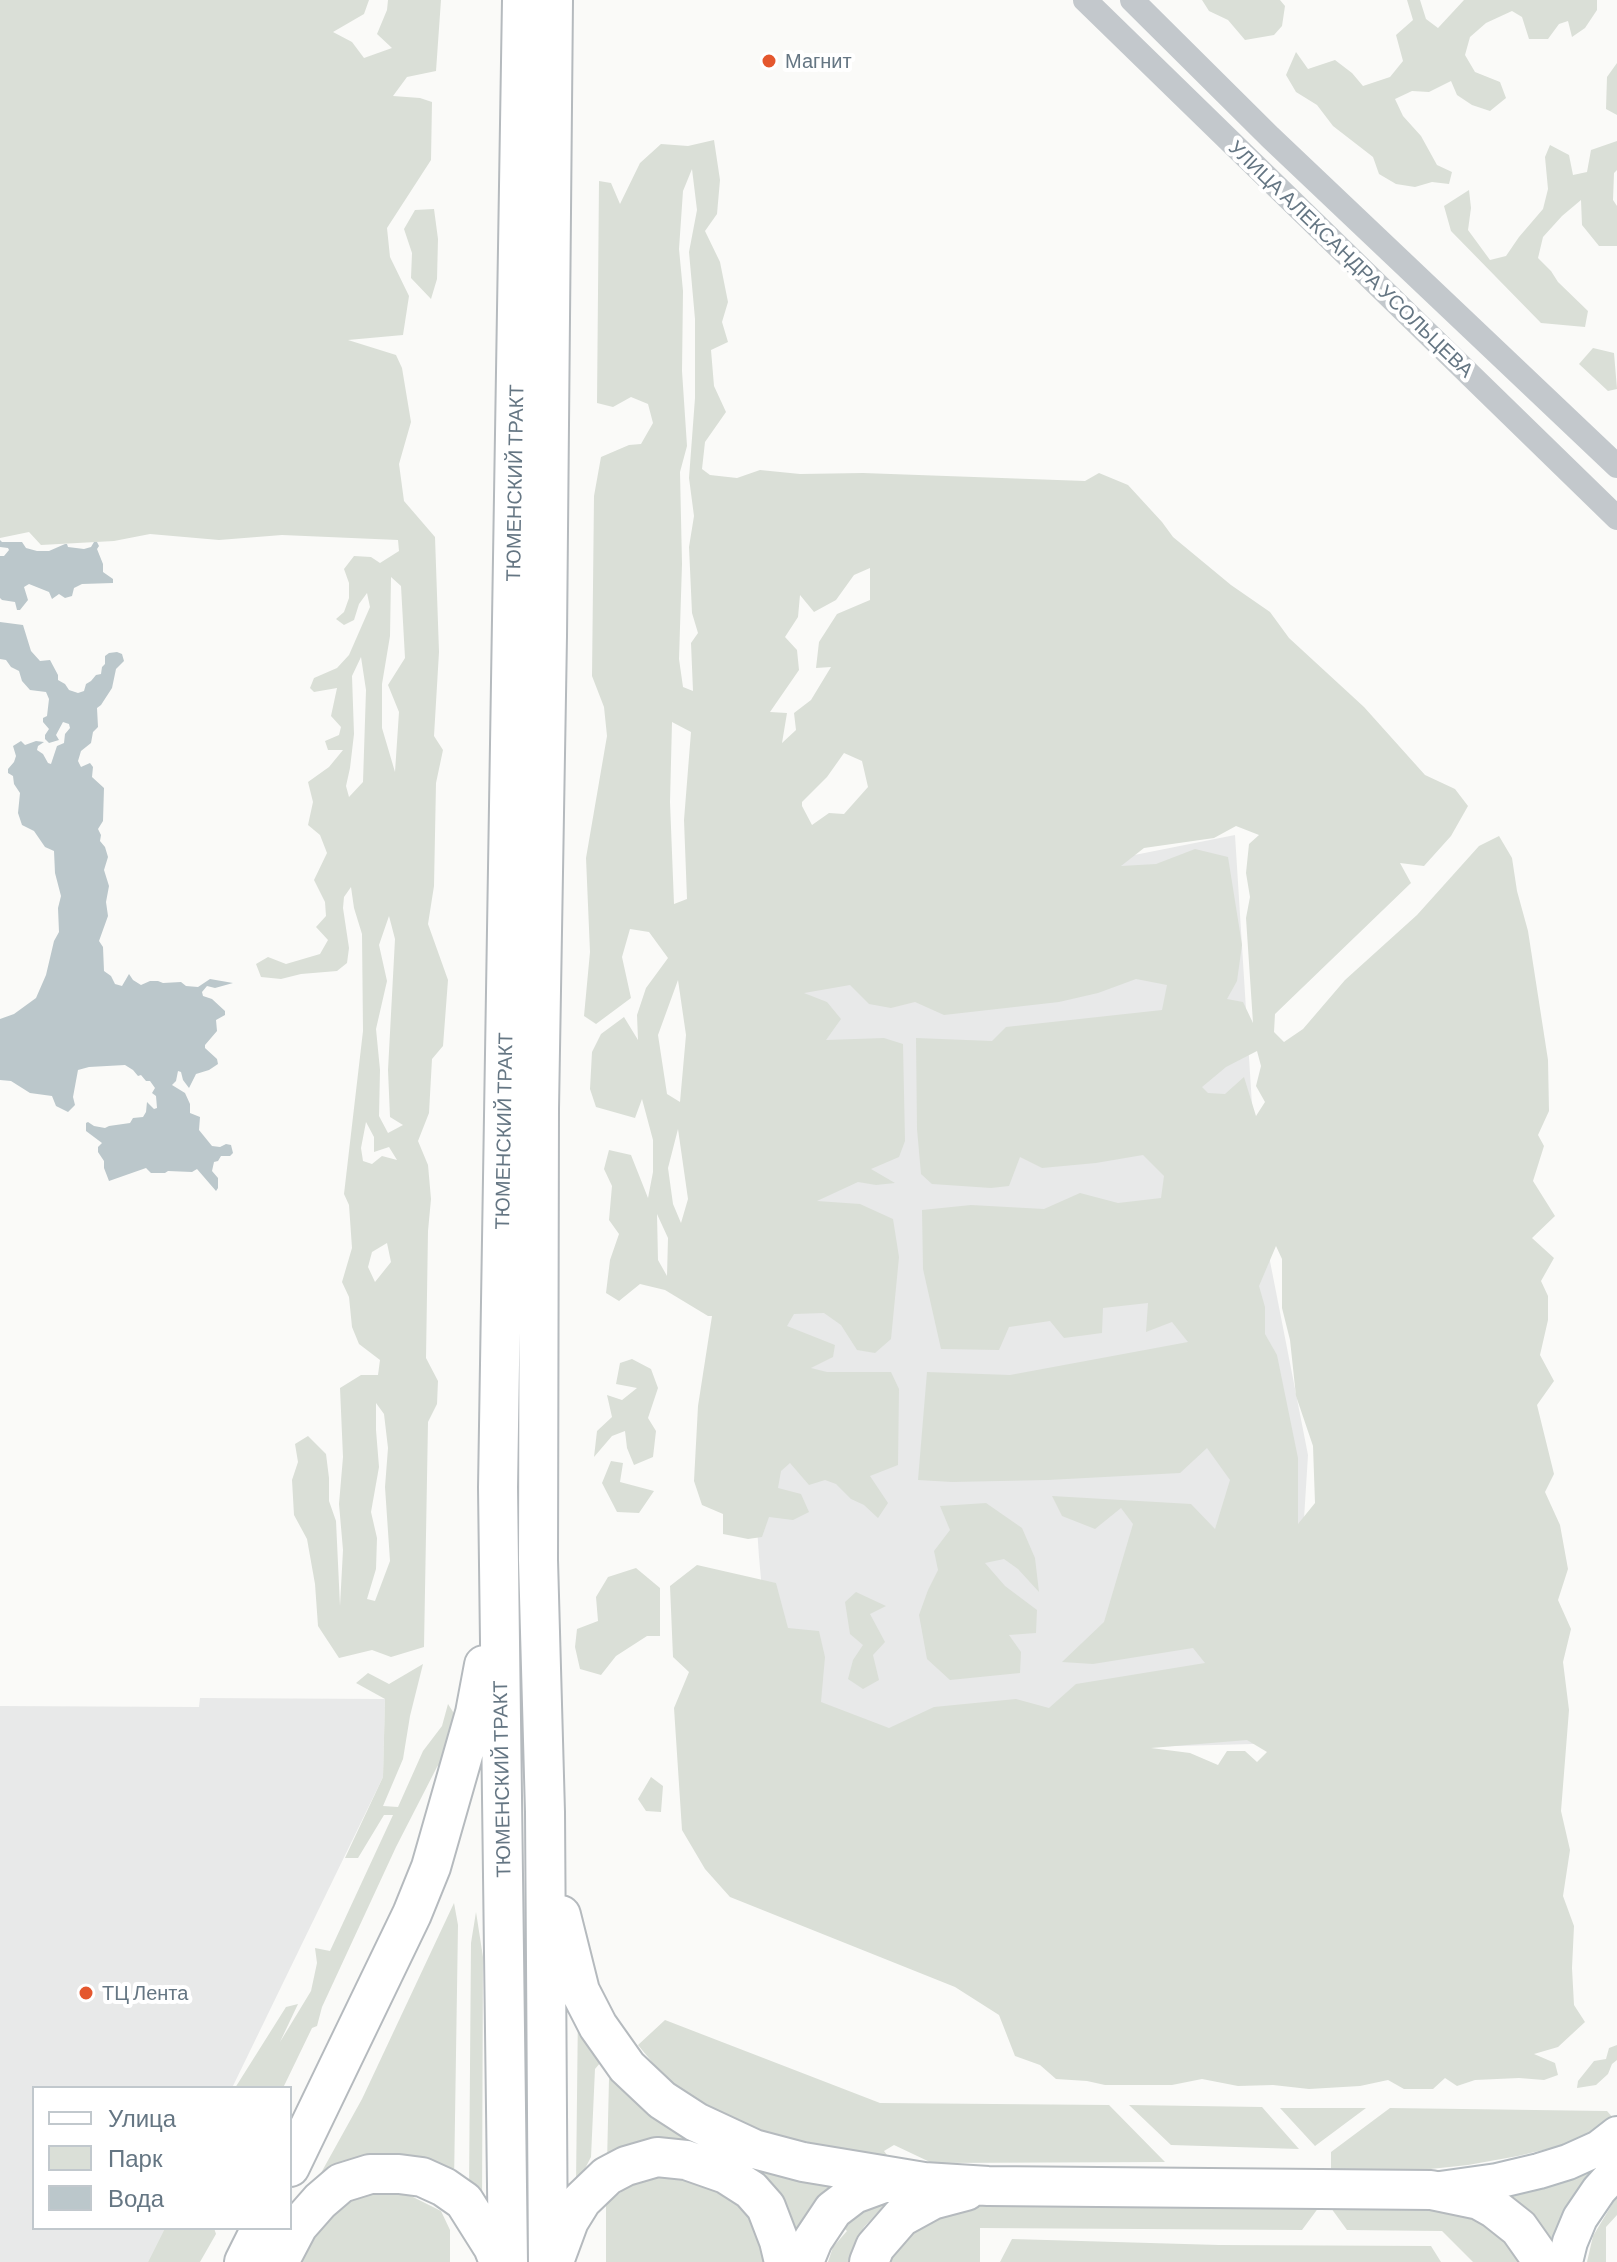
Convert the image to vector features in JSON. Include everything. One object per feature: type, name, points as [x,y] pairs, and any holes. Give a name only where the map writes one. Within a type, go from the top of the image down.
[{"type":"main road","name":"ТЮМЕНСКИЙ ТРАКТ","points":[[508,2262],[498,1487],[522,0]]},
{"type":"main road","name":"ТЮМЕНСКИЙ ТРАКТ","points":[[548,2262],[545,1812],[538,1560],[539,1109],[553,0]]},
{"type":"main road","points":[[292,2163],[412,1914],[450,1807],[475,1713],[490,1630],[498,1487]]},
{"type":"main road","points":[[545,1812],[558,1900],[580,1991],[598,2026],[627,2067],[662,2100],[696,2122],[754,2149],[803,2162],[924,2182]]},
{"type":"main road","points":[[804,2262],[813,2240],[833,2210],[854,2194],[884,2183],[1431,2190],[1497,2181],[1539,2171],[1599,2148],[1617,2134]]},
{"type":"main road","points":[[555,2262],[569,2221],[582,2200],[607,2176],[626,2166],[657,2157],[686,2160],[726,2174],[751,2190],[766,2207],[784,2262]]},
{"type":"main road","points":[[1565,2262],[1580,2218],[1617,2170]]},
{"type":"main road","points":[[279,2262],[298,2226],[320,2201],[341,2183],[370,2174],[422,2177],[444,2187],[464,2201],[499,2262]]},
{"type":"main road","points":[[869,2262],[875,2247],[901,2217],[932,2200],[988,2186]]},
{"type":"main road","points":[[1431,2190],[1479,2200],[1495,2209],[1529,2238],[1543,2262]]},
{"type":"main road","points":[[244,2262],[260,2230]]},
{"type":"street","name":"УЛИЦА АЛЕКСАНДРА УСОЛЬЦЕВА","points":[[1085,0],[1617,518]]},
{"type":"street","name":"УЛИЦА АЛЕКСАНДРА УСОЛЬЦЕВА","points":[[1132,0],[1270,137],[1617,466]]},
{"type":"shaded area","points":[[1235,835],[1258,1200],[1308,1455],[1290,1743],[1140,1747],[776,1745],[759,1557],[717,938]]},
{"type":"shaded area","points":[[200,1698],[385,1699],[383,1777],[233,2086],[32,2086],[32,2230],[164,2230],[148,2262],[0,2262],[0,1706],[199,1707]]},
{"type":"green space","points":[[0,0],[369,0],[364,14],[333,32],[352,42],[364,58],[392,48],[377,34],[388,0],[441,0],[436,71],[407,77],[393,96],[432,102],[431,160],[387,228],[390,257],[409,296],[403,335],[348,340],[396,355],[402,368],[411,422],[399,464],[404,501],[435,537],[439,652],[434,736],[443,750],[436,783],[434,886],[428,924],[448,980],[443,1046],[432,1059],[429,1113],[418,1141],[428,1165],[431,1199],[426,1358],[438,1381],[437,1404],[428,1422],[424,1647],[391,1657],[372,1650],[339,1658],[318,1626],[307,1539],[294,1515],[292,1480],[298,1462],[295,1444],[308,1436],[326,1454],[329,1501],[336,1521],[340,1606],[343,1550],[339,1504],[343,1457],[340,1388],[361,1375],[378,1375],[380,1360],[359,1344],[352,1327],[349,1297],[342,1282],[352,1248],[349,1205],[344,1194],[363,1031],[362,934],[351,887],[344,897],[343,908],[349,948],[347,963],[337,971],[281,979],[261,977],[256,964],[268,957],[286,964],[320,954],[328,940],[316,927],[326,916],[325,902],[314,880],[327,853],[320,835],[308,825],[313,802],[308,782],[329,767],[343,750],[328,750],[325,741],[339,735],[341,727],[331,716],[337,688],[314,692],[310,688],[314,678],[337,668],[349,655],[370,607],[367,593],[359,604],[354,620],[344,625],[336,619],[344,612],[349,598],[349,583],[344,569],[354,556],[371,557],[380,563],[399,551],[398,540],[282,535],[219,540],[150,534],[114,541],[41,545],[29,532],[0,538]],"holes":[[[391,577],[401,586],[405,658],[388,685],[399,712],[395,772],[382,728],[382,684],[390,636]],[[361,657],[366,690],[363,782],[349,797],[346,786],[354,734],[352,676]],[[389,916],[395,939],[388,1070],[390,1117],[403,1125],[388,1133],[379,1116],[380,1070],[376,1029],[387,981],[379,945]],[[366,1122],[374,1137],[374,1152],[389,1147],[397,1160],[382,1156],[372,1164],[363,1161],[361,1148]],[[387,1243],[391,1262],[375,1282],[368,1267],[372,1252]],[[376,1403],[384,1414],[388,1448],[385,1487],[390,1561],[375,1601],[367,1599],[376,1569],[377,1538],[371,1512],[379,1467]]]},
{"type":"green space","points":[[1202,0],[1280,0],[1285,6],[1282,26],[1274,35],[1245,40],[1228,20],[1209,11]]},
{"type":"green space","points":[[1407,0],[1420,0],[1426,19],[1438,28],[1464,0],[1597,0],[1597,10],[1585,28],[1572,37],[1568,21],[1559,24],[1548,39],[1529,39],[1522,17],[1512,11],[1486,23],[1470,37],[1465,55],[1475,72],[1500,82],[1506,98],[1490,111],[1472,105],[1457,95],[1451,81],[1429,92],[1412,91],[1395,99],[1437,165],[1452,172],[1449,184],[1432,182],[1415,187],[1396,184],[1379,174],[1373,157],[1333,126],[1317,105],[1296,92],[1286,75],[1296,52],[1308,69],[1335,60],[1363,86],[1390,77],[1403,61],[1396,35],[1413,20]]},
{"type":"green space","points":[[1617,63],[1617,115],[1606,109],[1607,77]]},
{"type":"green space","points":[[714,140],[720,180],[717,214],[705,231],[720,262],[728,302],[722,322],[728,342],[711,350],[714,386],[726,412],[705,442],[702,469],[710,475],[737,478],[760,470],[800,474],[863,473],[1085,481],[1099,473],[1128,485],[1173,537],[1231,585],[1270,612],[1289,638],[1364,707],[1425,775],[1455,789],[1468,806],[1451,836],[1424,866],[1400,863],[1411,883],[1275,1014],[1274,1032],[1284,1042],[1303,1029],[1345,980],[1417,915],[1479,846],[1499,836],[1512,858],[1528,931],[1548,1060],[1549,1111],[1538,1135],[1544,1146],[1533,1181],[1555,1216],[1532,1238],[1554,1258],[1541,1281],[1548,1296],[1548,1320],[1540,1355],[1554,1381],[1537,1405],[1554,1474],[1545,1492],[1560,1525],[1568,1569],[1558,1600],[1571,1629],[1563,1662],[1569,1710],[1561,1811],[1570,1850],[1563,1896],[1574,1926],[1574,2005],[1585,2022],[1558,2047],[1534,2054],[1555,2063],[1558,2075],[1544,2080],[1475,2080],[1457,2086],[1445,2078],[1433,2089],[1404,2089],[1388,2080],[1360,2086],[1309,2089],[1273,2085],[1238,2086],[1202,2079],[1172,2085],[1105,2085],[1056,2079],[1040,2065],[1015,2056],[999,2015],[955,1987],[730,1897],[705,1869],[682,1830],[674,1708],[689,1672],[673,1657],[670,1586],[697,1565],[776,1583],[788,1628],[819,1631],[825,1657],[821,1702],[889,1728],[934,1707],[1016,1699],[1049,1708],[1076,1684],[1205,1663],[1193,1648],[1093,1664],[1062,1662],[1104,1622],[1133,1524],[1121,1508],[1095,1529],[1062,1516],[1052,1496],[1191,1504],[1215,1529],[1230,1480],[1207,1448],[1180,1473],[1048,1480],[918,1480],[927,1372],[1010,1375],[1188,1342],[1172,1322],[1146,1332],[1148,1303],[1103,1308],[1102,1333],[1064,1338],[1050,1321],[1009,1327],[999,1350],[941,1349],[923,1269],[922,1210],[971,1205],[1044,1209],[1080,1193],[1118,1203],[1161,1198],[1164,1176],[1143,1155],[1042,1168],[1020,1157],[1009,1186],[991,1188],[932,1184],[921,1174],[916,1038],[992,1041],[1006,1027],[1162,1010],[1167,985],[1136,979],[1098,993],[1059,1002],[944,1015],[915,1002],[891,1008],[869,1004],[850,985],[804,993],[827,1002],[841,1019],[826,1040],[884,1038],[903,1044],[905,1141],[899,1157],[871,1169],[895,1183],[876,1185],[858,1182],[817,1201],[860,1204],[893,1219],[899,1257],[891,1339],[875,1353],[857,1350],[841,1325],[824,1313],[794,1314],[787,1326],[835,1345],[833,1357],[811,1368],[827,1372],[891,1372],[899,1389],[898,1465],[870,1476],[888,1503],[878,1518],[836,1484],[825,1480],[809,1485],[790,1463],[781,1471],[778,1488],[801,1494],[809,1512],[793,1520],[769,1517],[762,1537],[748,1539],[723,1534],[723,1514],[702,1505],[694,1481],[698,1406],[712,1316],[665,1290],[640,1284],[619,1301],[606,1293],[610,1260],[619,1234],[609,1220],[612,1186],[604,1169],[609,1150],[631,1155],[648,1198],[653,1172],[653,1140],[642,1099],[635,1118],[596,1107],[590,1089],[592,1052],[601,1034],[624,1017],[638,1040],[637,1015],[646,988],[668,958],[649,932],[630,929],[622,957],[631,998],[596,1024],[584,1016],[590,952],[586,858],[607,736],[604,707],[592,676],[594,496],[601,457],[629,445],[641,444],[653,423],[648,404],[631,397],[613,407],[597,403],[599,181],[611,183],[620,204],[640,163],[661,144],[688,146]],"holes":[[[692,169],[697,210],[689,252],[695,319],[695,398],[689,478],[694,516],[689,547],[692,613],[698,633],[691,643],[693,691],[683,687],[679,659],[682,564],[680,472],[687,446],[679,249],[683,191]],[[870,568],[870,600],[837,614],[819,642],[816,668],[831,667],[811,700],[794,713],[796,730],[782,743],[787,713],[770,712],[799,670],[797,650],[785,637],[798,617],[800,595],[814,612],[836,600],[854,575]],[[672,722],[691,732],[684,820],[687,899],[674,904],[670,802]],[[844,753],[862,761],[868,787],[844,814],[829,813],[812,825],[802,802],[827,777]],[[1236,826],[1259,835],[1249,844],[1246,873],[1250,897],[1246,918],[1253,1023],[1243,1002],[1227,999],[1237,981],[1242,945],[1228,857],[1195,849],[1156,864],[1121,866],[1144,848],[1214,838]],[[678,980],[686,1035],[680,1102],[667,1094],[658,1035]],[[1257,1051],[1261,1066],[1256,1086],[1265,1102],[1256,1116],[1244,1077],[1225,1094],[1208,1093],[1202,1087],[1226,1067]],[[678,1129],[688,1199],[681,1223],[673,1204],[668,1168]],[[657,1214],[668,1238],[667,1276],[658,1260]],[[1276,1246],[1282,1259],[1282,1308],[1290,1340],[1296,1396],[1313,1446],[1315,1503],[1298,1524],[1298,1458],[1277,1355],[1265,1334],[1265,1307],[1259,1286]],[[1247,1740],[1267,1752],[1257,1762],[1245,1751],[1227,1751],[1218,1765],[1190,1753],[1151,1748]]]},
{"type":"green space","points":[[1617,141],[1613,200],[1617,206],[1617,246],[1599,246],[1582,225],[1581,200],[1543,237],[1538,258],[1588,311],[1585,327],[1541,323],[1451,231],[1444,206],[1469,190],[1471,208],[1468,230],[1490,260],[1506,256],[1543,209],[1548,189],[1545,157],[1550,145],[1569,155],[1573,175],[1587,172],[1591,150]]},
{"type":"green space","points":[[434,209],[438,239],[437,279],[431,299],[411,278],[412,253],[404,229],[415,210]]},
{"type":"green space","points":[[1593,348],[1614,353],[1617,389],[1608,391],[1579,364]]},
{"type":"green space","points":[[632,1359],[651,1369],[658,1388],[648,1418],[656,1431],[653,1457],[634,1465],[627,1448],[625,1431],[612,1436],[594,1457],[597,1431],[612,1417],[607,1395],[622,1400],[637,1388],[616,1384],[620,1363]]},
{"type":"green space","points":[[611,1461],[623,1463],[620,1482],[654,1491],[639,1513],[617,1512],[602,1483]]},
{"type":"green space","points":[[986,1503],[1022,1528],[1035,1558],[1039,1592],[1004,1559],[985,1563],[1005,1586],[1037,1610],[1036,1633],[1009,1635],[1021,1652],[1020,1673],[950,1680],[927,1659],[919,1615],[938,1570],[934,1551],[950,1530],[940,1506]]},
{"type":"green space","points":[[636,1568],[660,1588],[660,1636],[647,1636],[616,1656],[601,1675],[580,1669],[575,1647],[577,1629],[598,1621],[596,1597],[608,1577]]},
{"type":"green space","points":[[856,1592],[886,1606],[870,1614],[885,1642],[873,1655],[879,1680],[863,1689],[848,1679],[853,1660],[863,1645],[850,1634],[845,1602]]},
{"type":"green space","points":[[423,1664],[403,1759],[383,1806],[398,1807],[423,1751],[442,1726],[448,1704],[455,1715],[454,1748],[437,1767],[396,1847],[322,2007],[317,2026],[312,2028],[284,2086],[236,2086],[286,2007],[298,2004],[280,2042],[311,1991],[317,1963],[315,1948],[330,1951],[393,1815],[384,1815],[358,1858],[345,1858],[383,1777],[385,1699],[356,1683],[368,1673],[389,1684]]},
{"type":"green space","points":[[651,1777],[663,1786],[661,1812],[646,1811],[638,1799]]},
{"type":"green space","points":[[454,1903],[458,1925],[454,2183],[316,2182],[362,2099]]},
{"type":"green space","points":[[476,1912],[483,1957],[482,2207],[469,2190],[471,1943]]},
{"type":"green space","points":[[578,2008],[607,2055],[595,2069],[591,2157],[576,2186]]},
{"type":"green space","points":[[665,2020],[880,2103],[1109,2105],[1165,2162],[932,2163],[894,2145],[884,2151],[894,2164],[804,2151],[690,2099],[657,2068],[638,2045]]},
{"type":"green space","points":[[1617,2045],[1617,2060],[1608,2074],[1596,2085],[1577,2088],[1578,2081],[1594,2061],[1606,2059],[1609,2048]]},
{"type":"green space","points":[[618,2070],[836,2186],[793,2248],[768,2193],[607,2163],[609,2079]]},
{"type":"green space","points":[[1129,2105],[1262,2107],[1299,2149],[1171,2145]]},
{"type":"green space","points":[[1280,2108],[1366,2108],[1315,2146]]},
{"type":"green space","points":[[1390,2108],[1607,2111],[1614,2119],[1560,2146],[1468,2165],[1421,2170],[1331,2169],[1331,2152]]},
{"type":"green space","points":[[1603,2161],[1556,2258],[1488,2194]]},
{"type":"green space","points":[[661,2174],[686,2175],[738,2200],[757,2222],[769,2262],[606,2262],[606,2204],[631,2184]]},
{"type":"green space","points":[[384,2190],[411,2196],[441,2211],[450,2230],[450,2262],[290,2262],[339,2203]]},
{"type":"green space","points":[[1617,2196],[1617,2215],[1606,2227],[1606,2262],[1587,2262],[1593,2236]]},
{"type":"green space","points":[[892,2197],[864,2227],[850,2262],[828,2262],[833,2247],[847,2231],[841,2225],[854,2212]]},
{"type":"green space","points":[[987,2204],[1319,2207],[1302,2230],[980,2228],[980,2262],[891,2262],[905,2238],[926,2220],[948,2208]]},
{"type":"green space","points":[[1331,2208],[1460,2211],[1488,2220],[1526,2262],[1473,2262],[1442,2231],[1347,2230]]},
{"type":"green space","points":[[164,2230],[215,2230],[216,2234],[200,2262],[148,2262]]},
{"type":"green space","points":[[1012,2239],[1219,2245],[1431,2246],[1441,2262],[1000,2262]]},
{"type":"water","points":[[0,540],[22,542],[26,548],[37,551],[49,551],[65,544],[84,549],[97,542],[103,572],[113,579],[113,583],[82,584],[74,588],[72,596],[65,598],[59,594],[52,599],[49,592],[29,584],[24,587],[28,600],[17,610],[15,602],[0,598],[0,556],[9,550],[0,547]]},
{"type":"water","points":[[0,622],[23,625],[31,651],[40,661],[50,660],[58,680],[78,693],[84,691],[86,684],[96,675],[101,674],[105,656],[117,652],[122,654],[124,661],[116,669],[112,688],[97,708],[98,727],[93,732],[91,743],[81,751],[78,761],[81,767],[90,763],[93,767],[92,777],[104,788],[103,821],[98,829],[108,857],[104,870],[109,886],[106,902],[108,916],[99,941],[103,947],[104,971],[115,984],[122,986],[129,974],[141,985],[158,981],[181,982],[186,986],[198,987],[210,979],[233,983],[215,988],[207,986],[202,992],[203,996],[212,999],[225,1011],[225,1015],[216,1020],[217,1031],[205,1045],[218,1064],[196,1074],[189,1088],[178,1071],[172,1085],[185,1093],[190,1113],[200,1117],[199,1130],[212,1146],[231,1145],[233,1153],[230,1156],[221,1156],[214,1162],[212,1171],[218,1178],[216,1191],[197,1169],[192,1172],[151,1173],[146,1168],[109,1181],[104,1161],[98,1152],[102,1143],[86,1131],[86,1123],[105,1128],[130,1123],[133,1118],[143,1117],[147,1102],[154,1109],[157,1108],[156,1096],[152,1093],[155,1088],[150,1081],[125,1065],[78,1070],[73,1097],[75,1105],[68,1112],[56,1106],[52,1096],[30,1093],[11,1081],[0,1080],[0,1019],[14,1014],[36,998],[59,932],[61,896],[54,851],[45,847],[34,831],[22,825],[18,813],[20,793],[8,769],[16,756],[13,746],[21,741],[25,745],[44,742],[37,750],[51,764],[57,746],[64,743],[65,734],[70,728],[63,722],[56,735],[59,740],[49,743],[45,739],[49,729],[43,718],[47,716],[49,699],[46,692],[30,690],[22,681],[19,671],[0,659]]},
{"type":"place","name":"Магнит","points":[[769,61]]},
{"type":"place","name":"ТЦ Лента","points":[[86,1993]]}]
